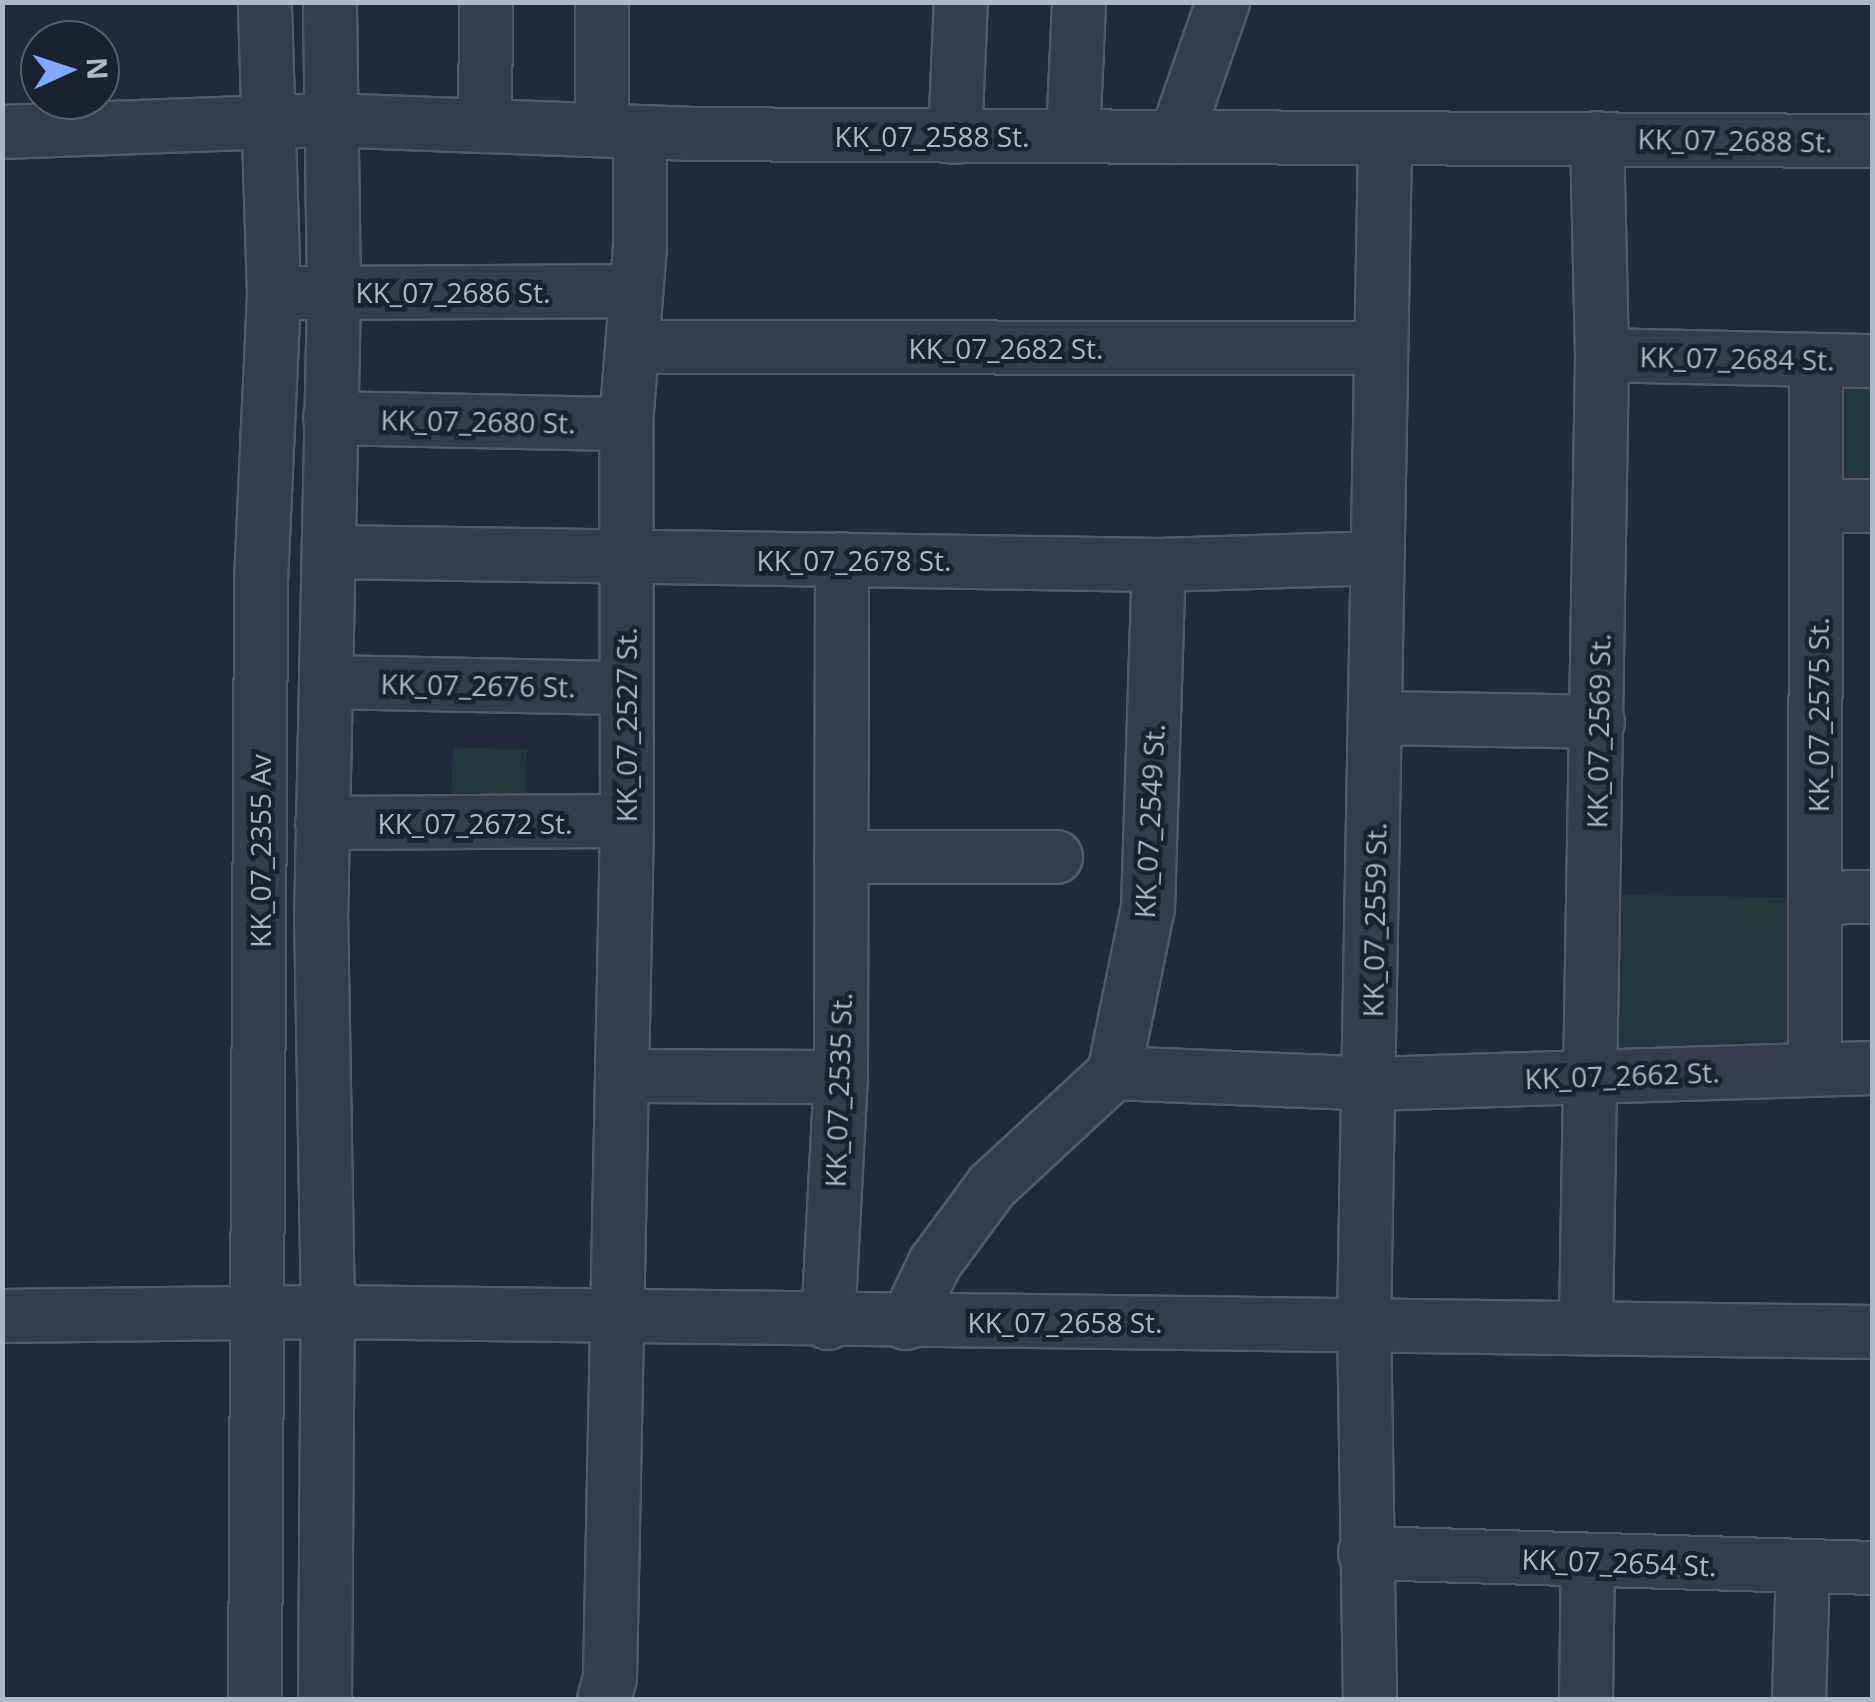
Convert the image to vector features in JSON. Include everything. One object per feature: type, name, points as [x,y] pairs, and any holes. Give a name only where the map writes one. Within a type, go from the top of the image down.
[{"type":"street","name":"KK_07_2355 Av","points":[[255,1700],[261,581],[274,294],[265,2]]},
{"type":"street","points":[[325,1700],[328,1312],[322,823],[330,682],[334,293],[328,120],[330,2]]},
{"type":"street","points":[[486,2],[486,124]]},
{"type":"street","name":"KK_07_2527 St.","points":[[602,2],[640,248],[632,291],[634,347],[626,424],[627,821],[604,1700]]},
{"type":"street","points":[[955,137],[960,2]]},
{"type":"street","points":[[1073,136],[1079,2]]},
{"type":"street","points":[[1176,138],[1222,2]]},
{"type":"street","name":"KK_07_2588 St.","points":[[2,132],[328,120],[955,137],[1598,138]]},
{"type":"street","name":"KK_07_2688 St.","points":[[1598,138],[1872,141]]},
{"type":"street","name":"KK_07_2569 St.","points":[[1586,1324],[1602,355],[1598,138]]},
{"type":"street","name":"KK_07_2559 St.","points":[[1370,1700],[1364,1322],[1372,1084],[1378,348],[1385,140]]},
{"type":"street","name":"KK_07_2686 St.","points":[[274,294],[632,291]]},
{"type":"street","name":"KK_07_2682 St.","points":[[634,347],[1378,348]]},
{"type":"street","name":"KK_07_2684 St.","points":[[1602,355],[1872,361]]},
{"type":"street","name":"KK_07_2575 St.","points":[[1815,1070],[1819,506],[1816,360]]},
{"type":"street","name":"KK_07_2680 St.","points":[[330,418],[626,424]]},
{"type":"street","points":[[1819,506],[1872,506]]},
{"type":"street","name":"KK_07_2678 St.","points":[[331,552],[625,560],[842,558],[1159,566],[1376,558]]},
{"type":"street","name":"KK_07_2535 St.","points":[[828,1323],[841,1077],[842,558]]},
{"type":"street","name":"KK_07_2549 St.","points":[[1114,1072],[1148,908],[1159,566]]},
{"type":"street","name":"KK_07_2676 St.","points":[[330,682],[626,688]]},
{"type":"street","points":[[1374,718],[1598,722]]},
{"type":"street","name":"KK_07_2672 St.","points":[[322,823],[627,821]]},
{"type":"street","points":[[841,857],[1056,857]]},
{"type":"street","points":[[1817,898],[1872,897]]},
{"type":"street","name":"KK_07_2662 St.","points":[[1114,1072],[1372,1084],[1872,1068]]},
{"type":"street","points":[[906,1323],[935,1263],[992,1186],[1114,1072]]},
{"type":"street","points":[[622,1076],[841,1077]]},
{"type":"street","name":"KK_07_2658 St.","points":[[2,1316],[328,1312],[828,1323],[1364,1322],[1872,1332]]},
{"type":"street","name":"KK_07_2654 St.","points":[[1365,1554],[1872,1568]]},
{"type":"street","points":[[1586,1700],[1588,1560]]},
{"type":"street","points":[[1799,1700],[1803,1568]]},
{"type":"green space","points":[[1816,360],[1872,361],[1869,507],[1813,506]]},
{"type":"green space","points":[[453,747],[527,750],[523,849],[450,846]]},
{"type":"green space","points":[[1595,894],[1817,898],[1814,1070],[1592,1066]]}]
